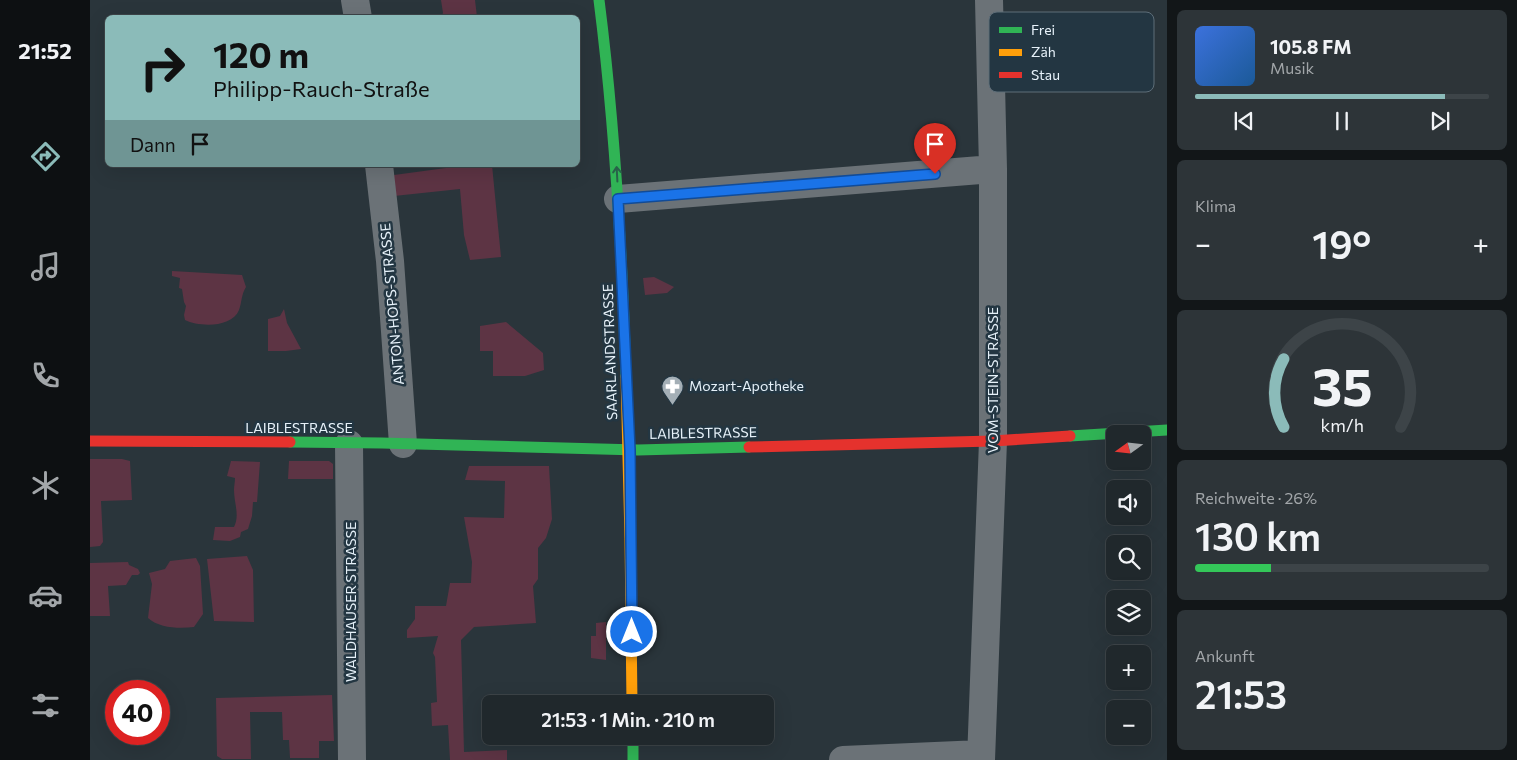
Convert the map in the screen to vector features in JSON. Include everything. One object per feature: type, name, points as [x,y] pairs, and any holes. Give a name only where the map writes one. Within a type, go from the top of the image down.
[{"type":"street","points":[[355,0],[358,15]]},
{"type":"street","name":"SAARLANDSTRASSE","points":[[599,0],[609,74],[618,199],[630,450],[632,695]]},
{"type":"street","name":"VOM-STEIN-STRASSE","points":[[981,757],[993,441],[991,92]]},
{"type":"street","name":"ANTON-HOPS-STRASSE","points":[[379,167],[390,261],[403,444]]},
{"type":"street","points":[[618,199],[993,169]]},
{"type":"street","name":"LAIBLESTRASSE","points":[[90,441],[403,444],[630,450],[993,441],[1167,430]]},
{"type":"street","name":"WALDHAUSER STRASSE","points":[[349,444],[352,760]]},
{"type":"street","points":[[632,745],[633,760]]},
{"type":"street","points":[[843,760],[981,757]]},
{"type":"shaded area","points":[[441,0],[475,0],[477,15],[442,15]]},
{"type":"shaded area","points":[[492,167],[501,257],[470,260],[464,235],[460,189],[394,196],[394,175],[446,168]]},
{"type":"shaded area","points":[[172,271],[242,275],[246,287],[239,310],[235,316],[223,323],[206,325],[185,320],[186,306],[182,289],[179,288],[180,278],[172,276]]},
{"type":"shaded area","points":[[654,277],[674,287],[667,293],[645,295],[643,278]]},
{"type":"shaded area","points":[[284,309],[287,323],[301,349],[268,351],[268,319],[280,316]]},
{"type":"shaded area","points":[[506,322],[543,353],[544,370],[525,376],[493,376],[493,351],[480,351],[480,326]]},
{"type":"shaded area","points":[[90,459],[122,459],[130,461],[132,500],[101,501],[103,542],[100,546],[90,547]]},
{"type":"shaded area","points":[[231,461],[260,462],[257,502],[253,502],[252,516],[248,529],[241,532],[240,537],[230,541],[213,540],[215,527],[234,527],[236,522],[235,478],[227,476]]},
{"type":"shaded area","points":[[289,461],[329,461],[333,464],[333,479],[288,479]]},
{"type":"shaded area","points":[[469,466],[549,466],[552,519],[546,538],[538,548],[538,579],[533,586],[536,623],[474,627],[461,640],[464,752],[507,750],[507,760],[450,760],[448,725],[432,726],[431,703],[437,702],[435,657],[433,653],[438,636],[407,638],[407,630],[415,619],[415,606],[446,606],[450,583],[471,583],[472,562],[464,517],[504,518],[505,481],[465,480]]},
{"type":"shaded area","points":[[247,556],[253,570],[254,622],[214,621],[207,559]]},
{"type":"shaded area","points":[[196,558],[200,566],[203,614],[194,627],[170,627],[158,624],[148,618],[152,584],[149,573],[165,569],[170,561]]},
{"type":"shaded area","points":[[128,562],[129,565],[138,569],[140,573],[132,575],[126,585],[108,586],[110,616],[90,616],[90,563]]},
{"type":"shaded area","points":[[606,622],[606,660],[591,658],[591,636],[596,636],[596,623]]},
{"type":"shaded area","points":[[332,695],[334,741],[319,741],[319,758],[290,758],[289,740],[283,740],[282,712],[250,712],[251,759],[222,759],[217,756],[216,698]]},
{"type":"traffic: fast","points":[[599,0],[617,188],[626,376]]},
{"type":"traffic: fast","points":[[1070,436],[1167,430]]},
{"type":"traffic: fast","points":[[290,442],[638,450],[749,447]]},
{"type":"traffic: fast","points":[[633,745],[633,760]]},
{"type":"traffic: slow","points":[[626,376],[632,695]]},
{"type":"traffic: jam","points":[[749,447],[993,441],[1070,436]]},
{"type":"traffic: jam","points":[[90,441],[290,442]]},
{"type":"place","name":"Mozart-Apotheke","points":[[673,405]]},
{"type":"route","points":[[632,632],[630,450],[618,199],[935,174]]}]
